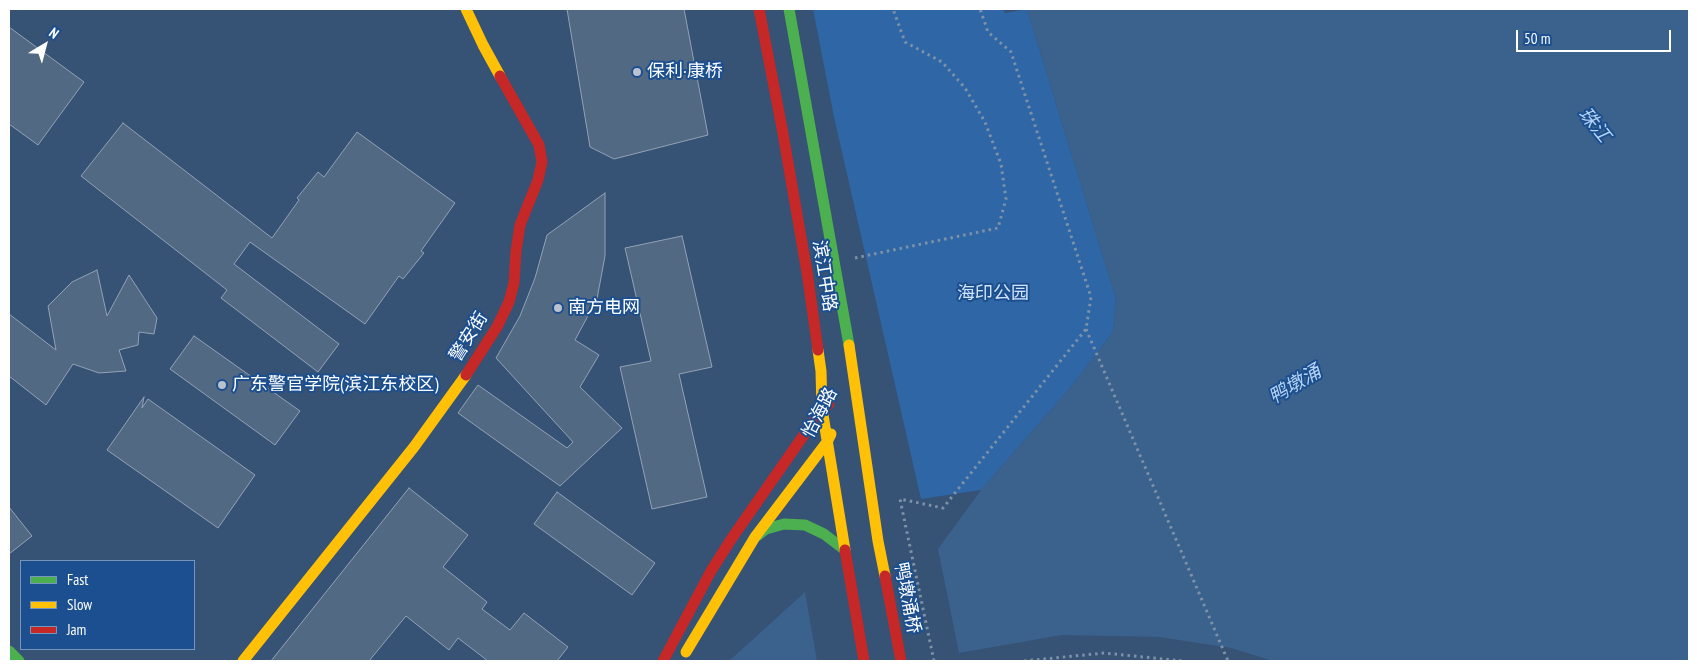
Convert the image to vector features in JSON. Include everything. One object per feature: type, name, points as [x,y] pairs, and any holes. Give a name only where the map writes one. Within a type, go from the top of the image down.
[{"type":"street","name":"警安街","points":[[243,661],[408,454],[456,390],[493,334],[509,302],[514,283],[520,225],[538,180],[542,162],[539,145],[466,9]]},
{"type":"street","name":"滨江中路","points":[[758,9],[782,128],[807,272],[821,372],[822,409],[845,550]]},
{"type":"street","name":"滨江中路","points":[[789,9],[848,337],[846,395],[878,541]]},
{"type":"street","name":"怡海路","points":[[663,661],[715,564],[822,409],[846,395]]},
{"type":"street","name":"怡海路","points":[[681,661],[755,537],[827,442],[835,426]]},
{"type":"street","points":[[755,537],[766,530],[784,524],[805,525],[824,534],[845,550],[864,661]]},
{"type":"street","name":"鸭墩涌桥","points":[[878,541],[901,661]]},
{"type":"street","points":[[9,651],[19,661]]},
{"type":"path","points":[[852,259],[998,228],[1006,199],[1001,164],[985,122],[965,88],[942,62],[906,42],[893,9]]},
{"type":"path","points":[[934,661],[900,500],[943,508],[1086,329],[1091,297],[1011,52],[988,32],[980,9]]},
{"type":"path","points":[[1086,329],[1228,661]]},
{"type":"path","points":[[1024,661],[1104,653],[1183,661]]},
{"type":"green space","name":"海印公园","points":[[813,9],[1003,9],[1005,13],[1027,9],[1116,299],[1113,332],[1070,388],[981,490],[921,499],[834,117]]},
{"type":"water","points":[[1027,9],[1689,9],[1689,661],[1273,661],[1231,648],[1159,637],[1062,635],[959,653],[938,549],[981,490],[1070,388],[1113,332],[1116,299]]},
{"type":"water","points":[[805,592],[817,661],[729,661]]},
{"type":"building","name":"保利·康桥","points":[[567,9],[684,9],[708,135],[614,159],[590,147]]},
{"type":"building","points":[[9,27],[84,82],[38,145],[9,124]]},
{"type":"building","points":[[123,123],[272,238],[299,200],[297,198],[318,172],[324,177],[357,132],[455,203],[421,251],[424,253],[403,279],[399,276],[365,324],[250,242],[234,264],[339,344],[318,372],[221,298],[227,290],[81,176]]},
{"type":"building","name":"南方电网","points":[[605,193],[605,256],[597,299],[575,340],[599,355],[580,387],[622,428],[560,486],[458,413],[478,385],[567,448],[573,442],[496,358],[520,316],[535,278],[547,235]]},
{"type":"building","points":[[682,236],[712,367],[679,374],[707,497],[652,509],[620,367],[651,361],[625,248]]},
{"type":"building","points":[[97,270],[107,316],[129,275],[157,318],[154,334],[139,332],[138,345],[119,350],[126,371],[99,373],[73,364],[46,405],[9,376],[9,314],[56,350],[48,306],[72,282]]},
{"type":"building","points":[[194,336],[300,411],[275,445],[170,369]]},
{"type":"building","points":[[144,397],[142,408],[148,399],[255,475],[218,528],[107,450]]},
{"type":"building","points":[[409,488],[468,535],[443,567],[487,602],[482,609],[510,630],[524,613],[568,647],[557,661],[488,661],[458,638],[449,650],[406,616],[369,661],[271,661]]},
{"type":"building","points":[[557,492],[655,563],[632,595],[534,524]]},
{"type":"building","points":[[9,507],[32,536],[9,554]]},
{"type":"traffic: fast","points":[[789,9],[849,345]]},
{"type":"traffic: fast","points":[[757,536],[766,529],[784,524],[805,525],[824,534],[845,550]]},
{"type":"traffic: fast","points":[[9,651],[19,661]]},
{"type":"traffic: slow","points":[[466,9],[500,76]]},
{"type":"traffic: slow","points":[[849,345],[878,541],[885,576]]},
{"type":"traffic: slow","points":[[818,350],[821,371],[822,409],[845,550]]},
{"type":"traffic: slow","points":[[243,661],[414,447],[466,375]]},
{"type":"traffic: slow","points":[[686,652],[755,537],[827,442],[831,434]]},
{"type":"traffic: jam","points":[[759,9],[807,272],[818,350]]},
{"type":"traffic: jam","points":[[466,375],[497,327],[509,302],[514,283],[520,225],[538,180],[542,162],[539,145],[500,76]]},
{"type":"traffic: jam","points":[[663,661],[711,571],[732,538],[822,409],[829,404]]},
{"type":"traffic: jam","points":[[845,550],[864,661]]},
{"type":"traffic: jam","points":[[885,576],[901,661]]},
{"type":"place","name":"保利·康桥","points":[[637,72]]},
{"type":"place","name":"南方电网","points":[[558,308]]},
{"type":"place","name":"广东警官学院(滨江东校区)","points":[[222,385]]},
{"type":"water label","name":"珠江","points":[[1594,125]]},
{"type":"water label","name":"鸭墩涌","points":[[1295,385]]}]
